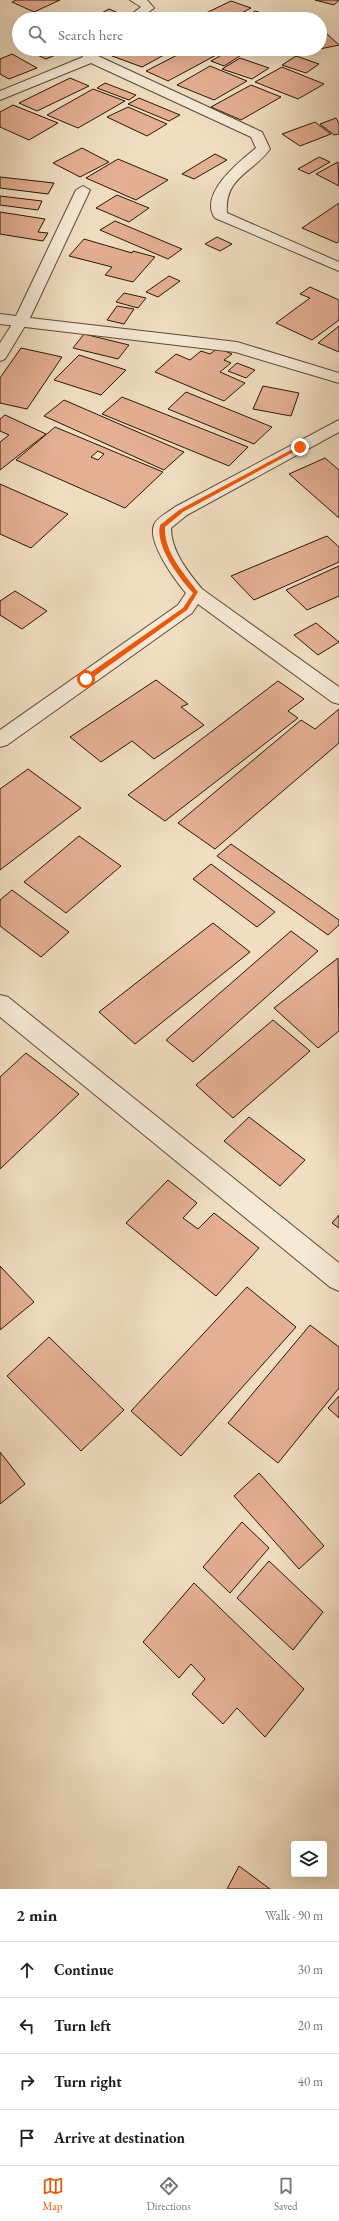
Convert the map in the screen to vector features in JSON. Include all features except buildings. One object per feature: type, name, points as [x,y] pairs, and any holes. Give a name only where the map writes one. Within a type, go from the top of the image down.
[{"type":"street","points":[[136,0],[148,8],[142,12]]},
{"type":"street","points":[[0,96],[83,56]]},
{"type":"street","points":[[95,56],[257,135],[263,149],[232,176],[225,186],[218,206],[220,215],[339,267]]},
{"type":"street","points":[[21,321],[83,190]]},
{"type":"street","points":[[0,319],[237,347],[339,378]]},
{"type":"street","points":[[339,425],[181,511],[162,526],[162,540],[182,576],[196,592],[339,696]]},
{"type":"street","points":[[0,740],[185,609],[196,592]]},
{"type":"street","points":[[0,1004],[339,1279]]},
{"type":"lane","points":[[0,356],[21,321]]},
{"type":"route","points":[[86,679],[185,609],[196,592],[182,576],[162,540],[162,526],[181,511],[300,447]]}]
